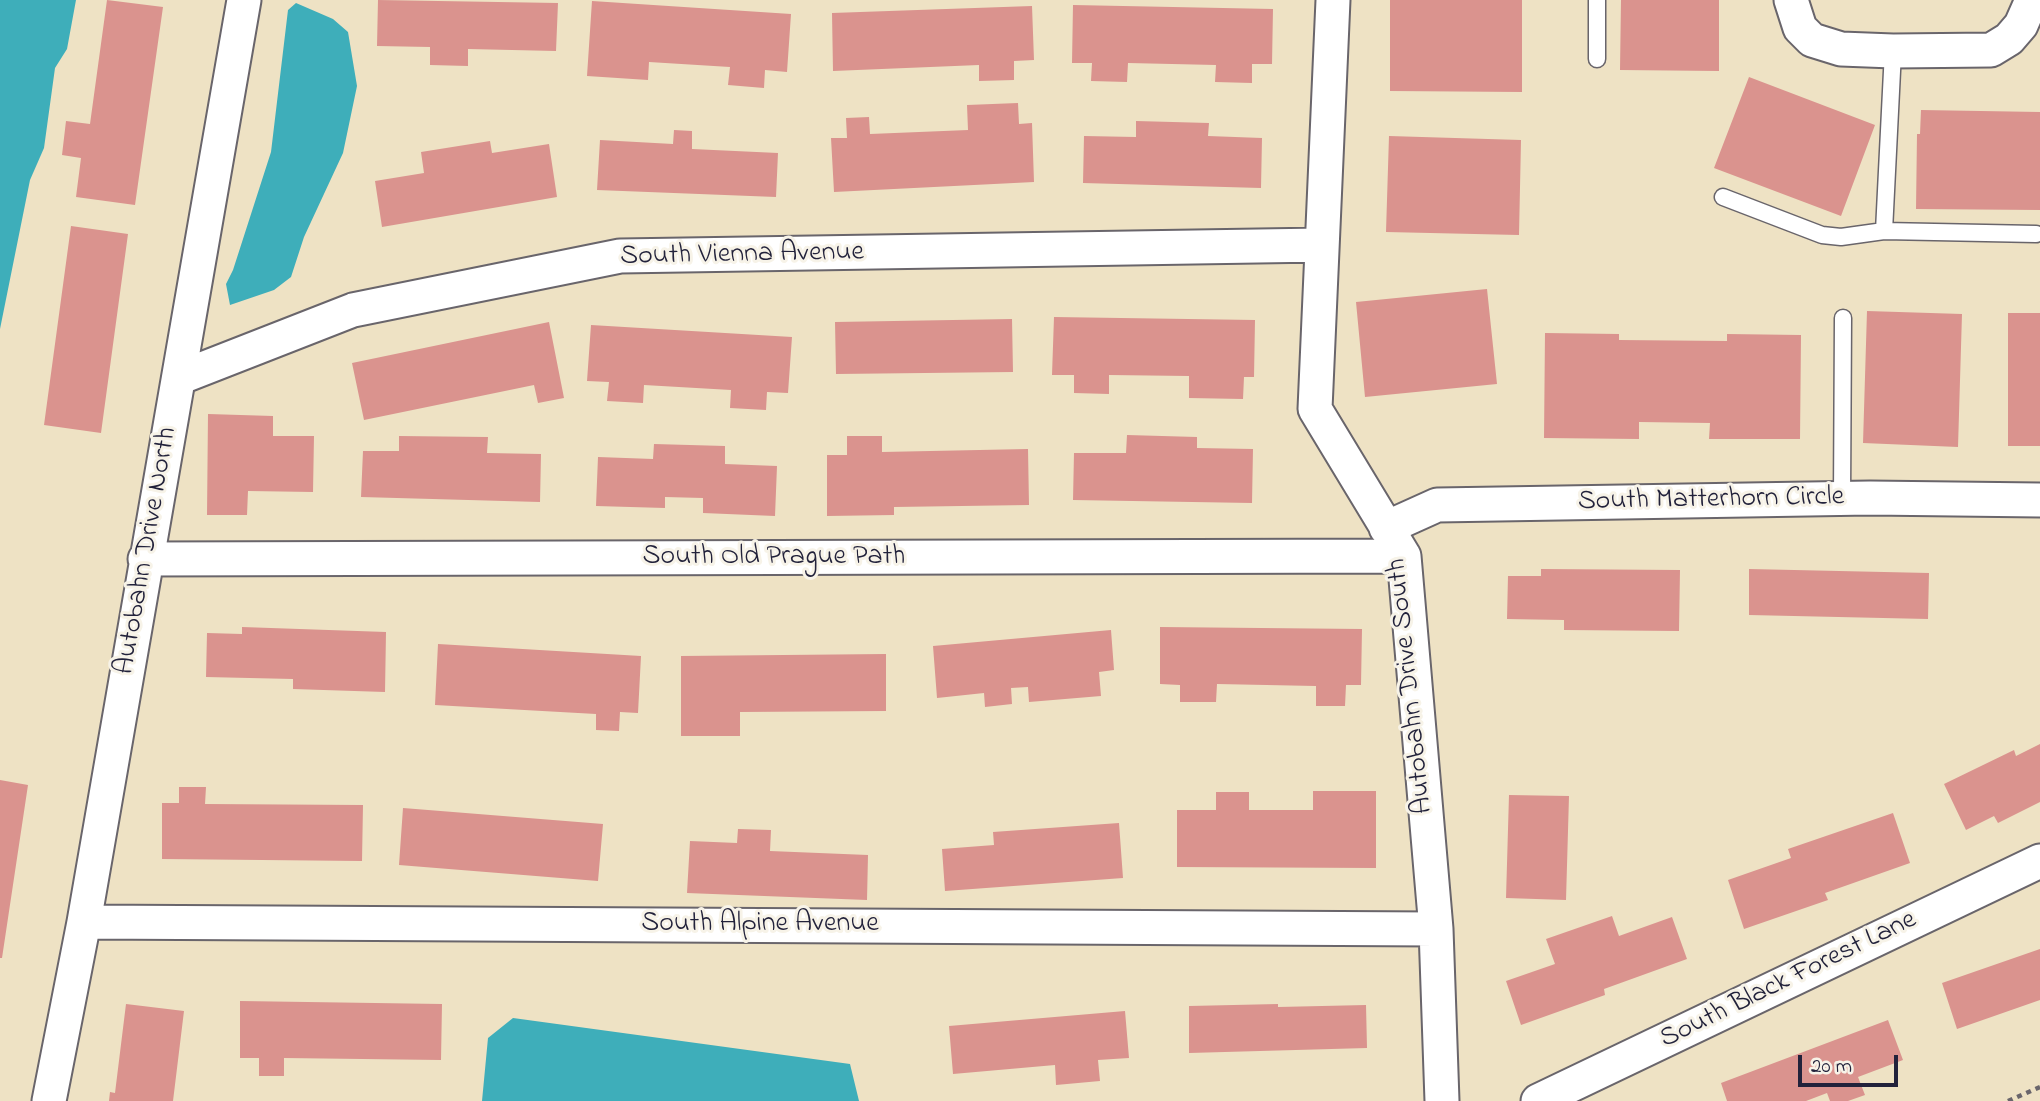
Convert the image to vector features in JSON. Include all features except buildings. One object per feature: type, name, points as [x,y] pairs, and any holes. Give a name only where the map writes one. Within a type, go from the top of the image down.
[{"type":"street","name":"Autobahn Drive North","points":[[49,1101],[84,922],[244,0]]},
{"type":"street","name":"Autobahn Drive South","points":[[1333,0],[1315,409],[1404,556],[1436,929],[1442,1101]]},
{"type":"street","points":[[1791,0],[1800,28],[1812,40],[1841,49],[1893,51],[1991,50],[2008,39],[2021,25],[2032,0]]},
{"type":"street","name":"South Vienna Avenue","points":[[179,378],[354,310],[620,256],[1322,245]]},
{"type":"street","name":"South Matterhorn Circle","points":[[1386,528],[1437,505],[1842,498],[2040,500]]},
{"type":"street","name":"South Old Prague Path","points":[[145,559],[1404,556]]},
{"type":"street","name":"South Black Forest Lane","points":[[1538,1101],[2040,861]]},
{"type":"street","name":"South Alpine Avenue","points":[[84,922],[1436,929]]},
{"type":"lane","points":[[1597,0],[1597,59]]},
{"type":"lane","points":[[1884,231],[1893,51]]},
{"type":"lane","points":[[1723,197],[1822,235],[1841,237],[1884,231],[2036,234]]},
{"type":"lane","points":[[1842,498],[1843,318]]},
{"type":"path","points":[[2008,1101],[2040,1087]]},
{"type":"water","points":[[0,0],[76,0],[67,49],[55,68],[44,148],[30,180],[0,329]]},
{"type":"water","points":[[296,3],[333,19],[348,32],[357,86],[343,153],[304,237],[291,277],[274,290],[230,305],[226,284],[233,270],[271,152],[288,10]]},
{"type":"water","points":[[513,1018],[850,1064],[859,1101],[482,1101],[488,1038]]}]
